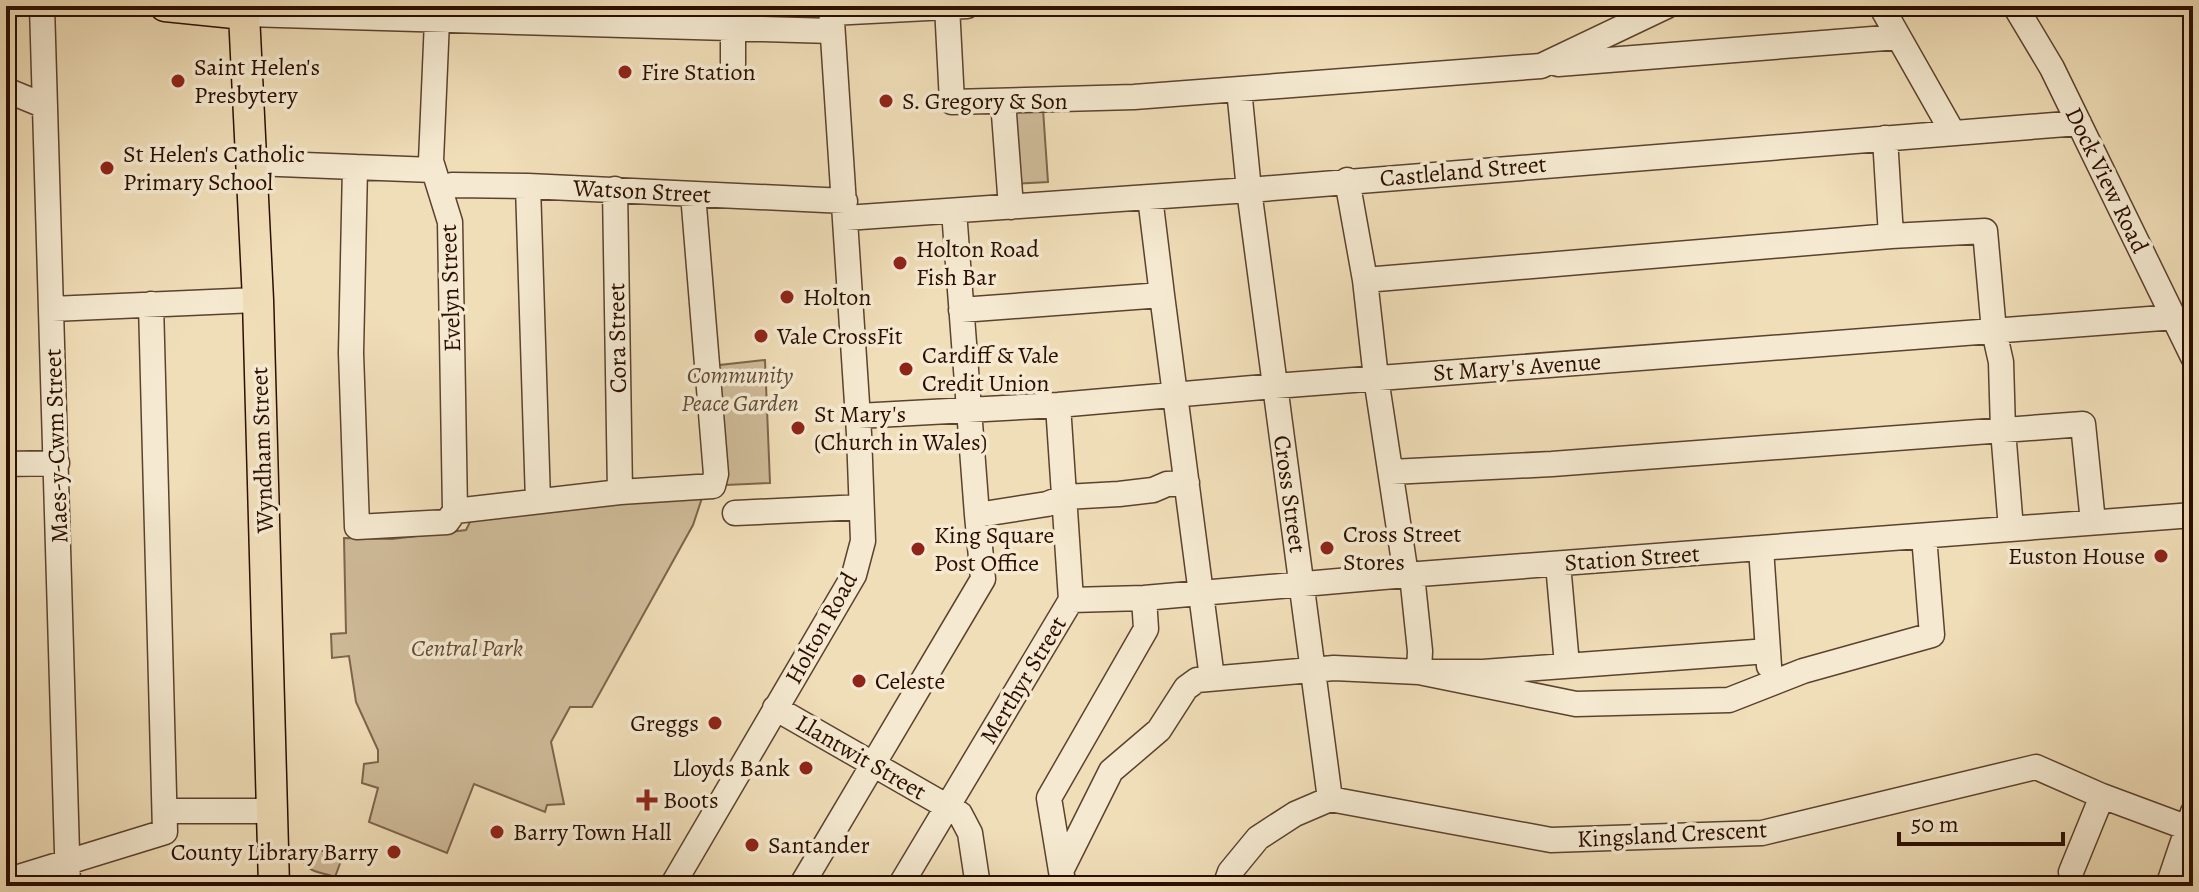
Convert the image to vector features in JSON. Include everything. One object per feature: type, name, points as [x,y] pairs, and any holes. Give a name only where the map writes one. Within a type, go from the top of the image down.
[{"type":"main road","points":[[165,6],[244,14]]},
{"type":"main road","name":"Wyndham Street","points":[[244,14],[258,300],[274,886]]},
{"type":"street","name":"Maes-y-Cwm Street","points":[[42,6],[67,874]]},
{"type":"street","points":[[1541,66],[1667,6]]},
{"type":"street","points":[[1881,6],[1953,133]]},
{"type":"street","name":"Dock View Road","points":[[2015,6],[2052,68],[2193,357]]},
{"type":"street","points":[[244,14],[400,12],[437,20],[480,14],[733,29],[948,7],[952,102],[1134,97],[1898,37]]},
{"type":"street","name":"Holton Road","points":[[672,886],[854,575],[863,541],[846,210],[831,17]]},
{"type":"street","name":"Evelyn Street","points":[[437,20],[431,161],[450,222],[455,511]]},
{"type":"street","points":[[733,29],[733,64]]},
{"type":"street","name":"Cross Street","points":[[1239,89],[1249,190],[1330,799]]},
{"type":"street","points":[[6,90],[45,106]]},
{"type":"street","points":[[1003,101],[1011,207]]},
{"type":"street","name":"Castleland Street","points":[[846,210],[888,215],[1011,207],[2079,123]]},
{"type":"street","points":[[1885,138],[1891,236]]},
{"type":"street","name":"Watson Street","points":[[252,163],[355,167],[452,185],[615,189],[846,210]]},
{"type":"street","points":[[355,167],[351,353],[357,527],[447,522],[455,511],[620,489],[713,486],[716,474],[693,194]]},
{"type":"street","points":[[1347,180],[1409,575],[1420,651],[1419,672]]},
{"type":"street","points":[[528,186],[538,501]]},
{"type":"street","name":"Cora Street","points":[[615,189],[620,489]]},
{"type":"street","points":[[1150,197],[1212,678]]},
{"type":"street","points":[[801,886],[983,579],[954,211]]},
{"type":"street","points":[[1365,280],[1891,236],[1985,231],[1994,331],[2001,362],[2011,529]]},
{"type":"street","points":[[961,310],[1162,295]]},
{"type":"street","points":[[52,309],[258,300]]},
{"type":"street","points":[[6,881],[67,874],[165,832],[151,304]]},
{"type":"street","name":"St Mary's Avenue","points":[[858,416],[1058,405],[2175,317]]},
{"type":"street","name":"Merthyr Street","points":[[900,886],[1071,600],[1058,405]]},
{"type":"street","points":[[1391,472],[1568,463],[2083,424],[2093,522]]},
{"type":"street","points":[[6,464],[57,463]]},
{"type":"street","points":[[977,515],[1047,504],[1065,497],[1142,492],[1167,484],[1187,483]]},
{"type":"street","points":[[735,513],[861,507]]},
{"type":"street","name":"Station Street","points":[[1071,600],[1144,598],[2193,515]]},
{"type":"street","points":[[1419,672],[1576,704],[1729,700],[1803,671],[1932,635],[1924,536]]},
{"type":"street","points":[[1761,548],[1770,684]]},
{"type":"street","points":[[1558,564],[1567,665]]},
{"type":"street","points":[[1063,878],[1049,798],[1146,629],[1144,598]]},
{"type":"street","points":[[1063,878],[1111,771],[1159,730],[1186,688],[1197,680],[1314,669],[1483,672],[1768,651]]},
{"type":"street","name":"Llantwit Street","points":[[775,708],[947,806]]},
{"type":"street","name":"Kingsland Crescent","points":[[1330,799],[1551,840],[1762,833],[2036,767],[2102,796],[2191,820]]},
{"type":"street","points":[[2071,872],[2102,796]]},
{"type":"street","points":[[1225,886],[1230,872],[1258,838],[1295,814],[1330,799]]},
{"type":"street","points":[[947,806],[960,814],[970,833],[978,886]]},
{"type":"street","points":[[166,811],[272,811]]},
{"type":"street","points":[[2168,886],[2191,820]]},
{"type":"green space","points":[[1043,109],[1048,182],[1013,184],[1008,111]]},
{"type":"green space","name":"Community Peace Garden","points":[[765,360],[770,483],[726,485],[711,366]]},
{"type":"green space","name":"Central Park","points":[[703,495],[693,525],[592,707],[570,707],[551,742],[564,804],[547,805],[545,812],[474,784],[447,853],[369,822],[378,788],[362,783],[364,764],[378,762],[378,750],[356,702],[349,656],[332,658],[331,634],[346,633],[344,538],[392,539],[466,530],[473,516]]},
{"type":"green space","points":[[345,850],[335,877],[305,865],[299,852]]},
{"type":"place","name":"Fire Station","points":[[625,72]]},
{"type":"place","name":"Saint Helen's Presbytery","points":[[178,81]]},
{"type":"place","name":"S. Gregory & Son","points":[[886,101]]},
{"type":"place","name":"St Helen's Catholic Primary School","points":[[107,168]]},
{"type":"place","name":"Holton Road Fish Bar","points":[[900,263]]},
{"type":"place","name":"Holton","points":[[787,297]]},
{"type":"place","name":"Vale CrossFit","points":[[761,336]]},
{"type":"place","name":"Cardiff & Vale Credit Union","points":[[906,369]]},
{"type":"place","name":"St Mary's (Church in Wales)","points":[[798,428]]},
{"type":"place","name":"Cross Street Stores","points":[[1327,548]]},
{"type":"place","name":"King Square Post Office","points":[[918,549]]},
{"type":"place","name":"Euston House","points":[[2161,556]]},
{"type":"place","name":"Celeste","points":[[859,681]]},
{"type":"place","name":"Greggs","points":[[715,723]]},
{"type":"place","name":"Lloyds Bank","points":[[806,768]]},
{"type":"place","name":"Boots","points":[[647,800]]},
{"type":"place","name":"Barry Town Hall","points":[[497,832]]},
{"type":"place","name":"Santander","points":[[752,845]]},
{"type":"place","name":"County Library Barry","points":[[394,852]]}]
